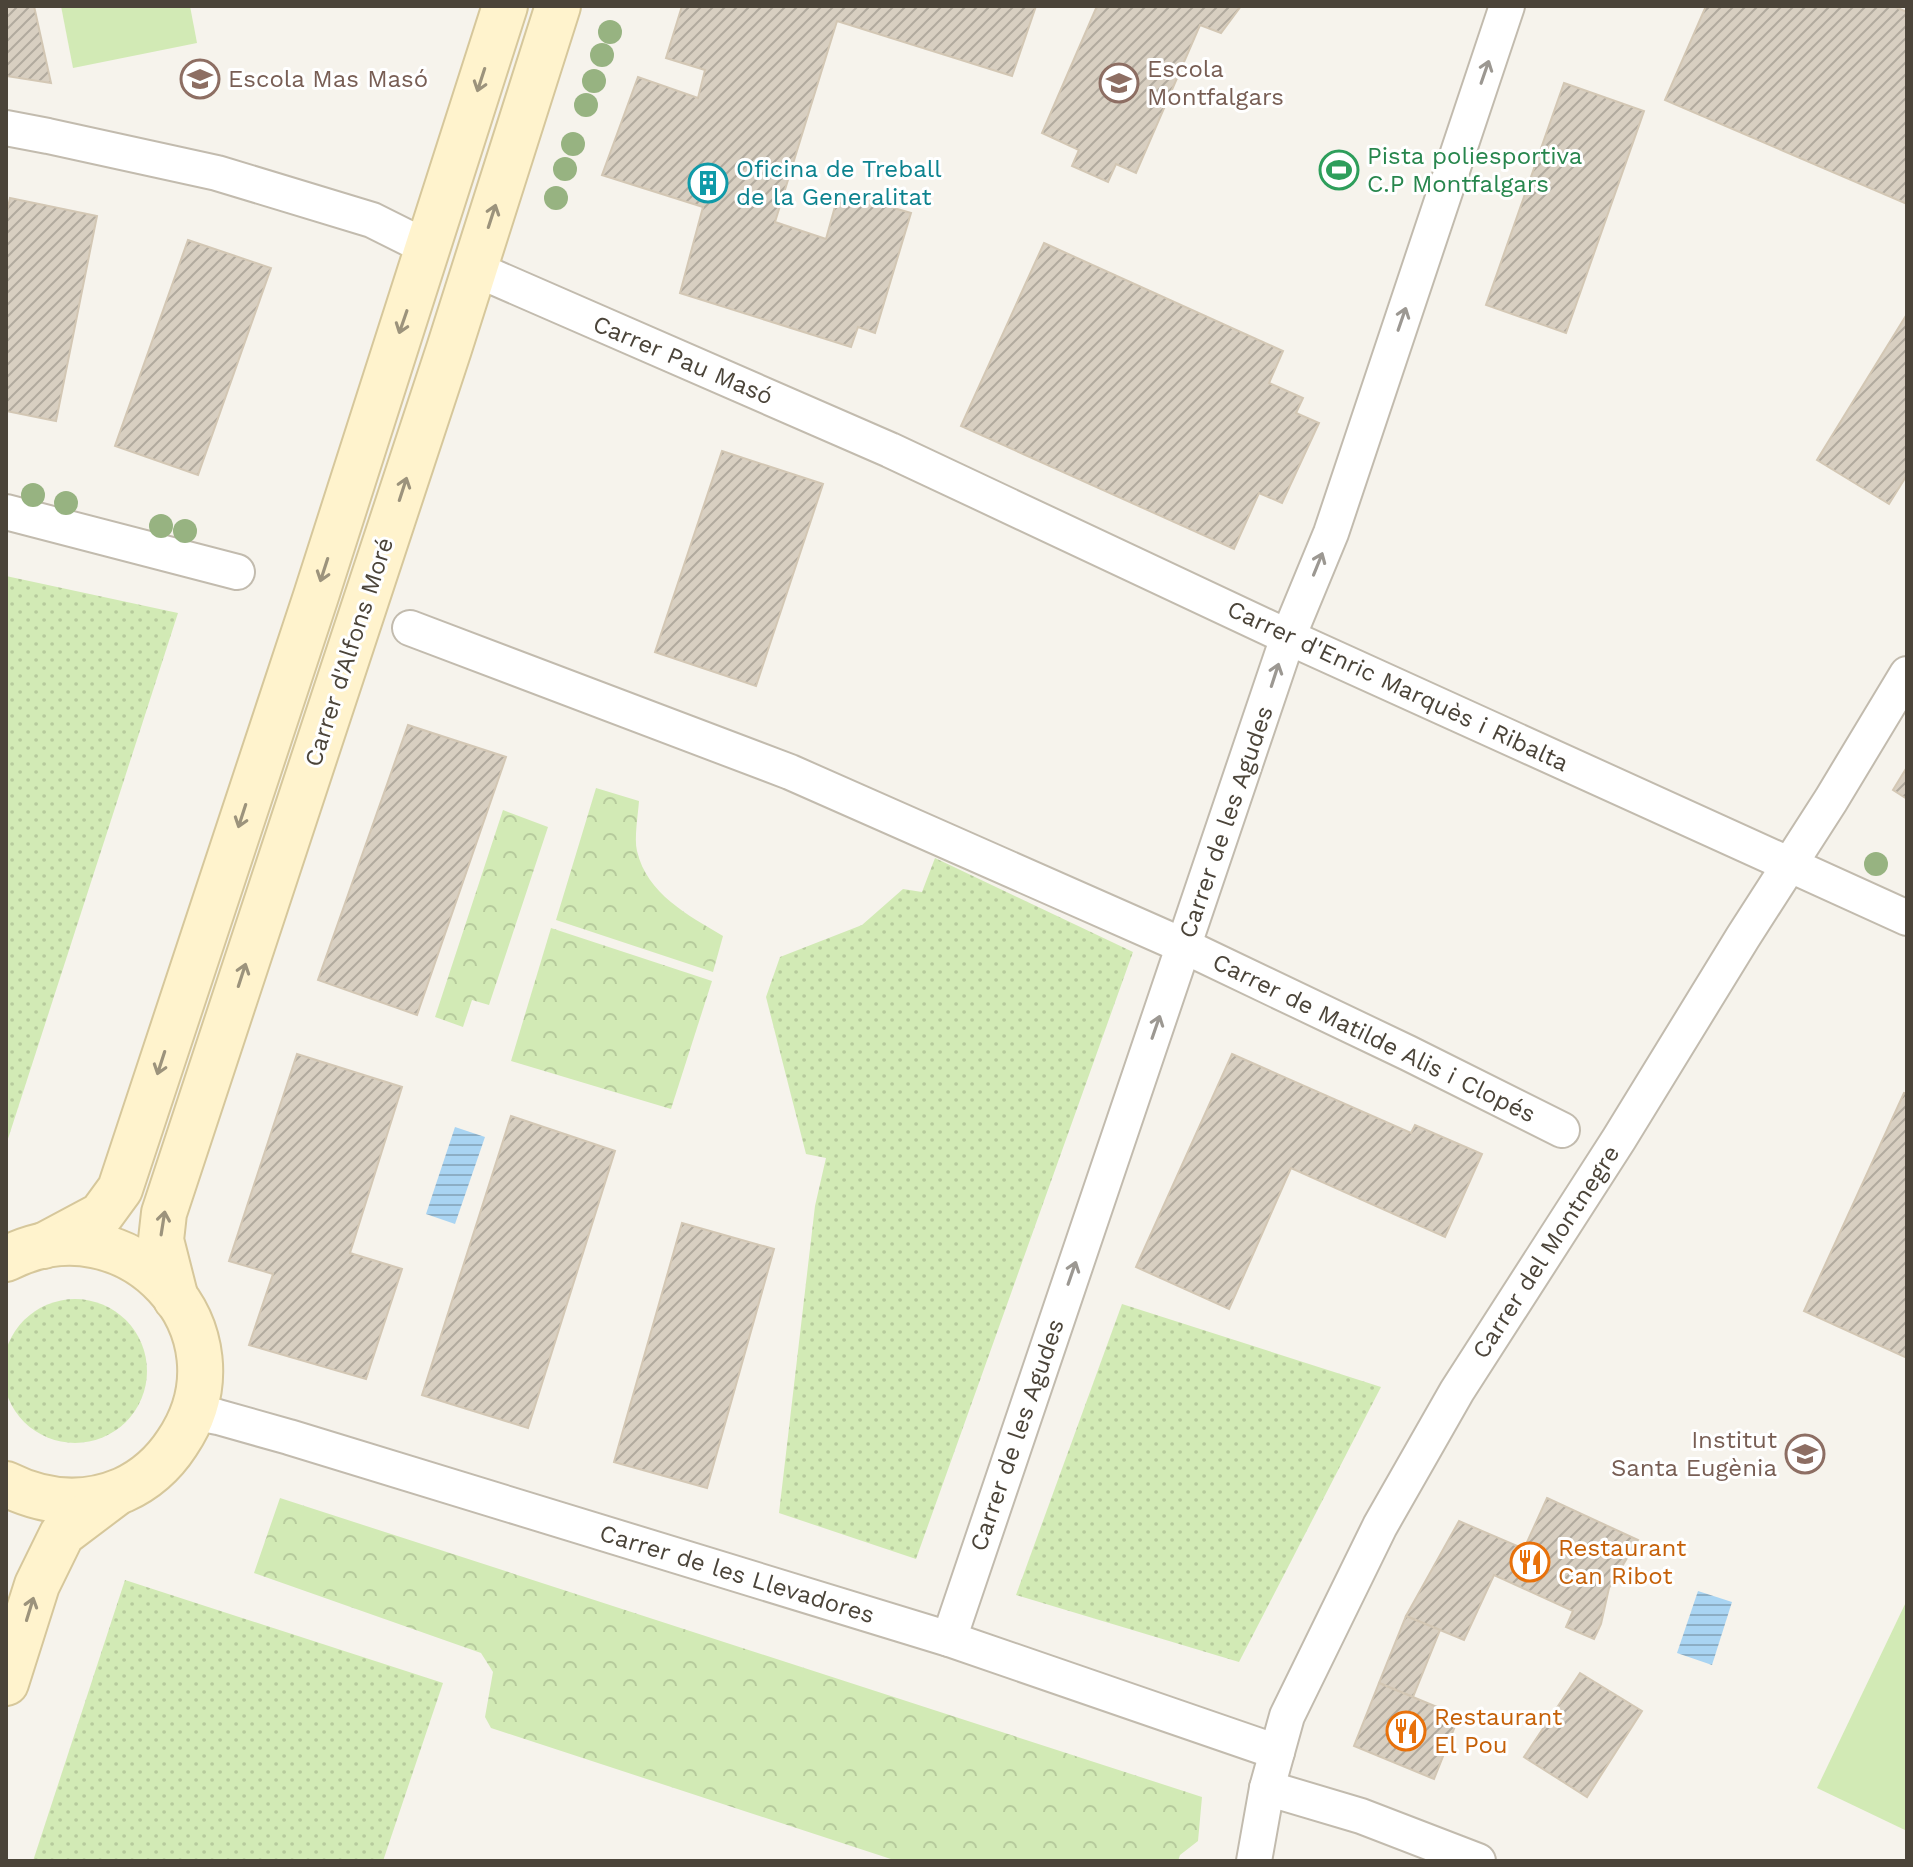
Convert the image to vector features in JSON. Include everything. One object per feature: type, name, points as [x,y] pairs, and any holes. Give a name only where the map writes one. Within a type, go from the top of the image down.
[{"type":"street","name":"Carrer d'Alfons Moré","points":[[24,1252],[101,1215],[120,1189],[316,596],[505,6]]},
{"type":"street","name":"Carrer d'Alfons Moré","points":[[176,1299],[161,1240],[164,1213],[475,269],[558,6]]},
{"type":"street","name":"Carrer de les Agudes","points":[[949,1639],[1288,637],[1331,533],[1507,6]]},
{"type":"street","points":[[6,128],[217,173],[372,220],[428,248]]},
{"type":"street","name":"Carrer Pau Masó","points":[[475,269],[890,450]]},
{"type":"street","name":"Carrer d'Enric Marquès i Ribalta","points":[[890,450],[1288,637],[1907,918]]},
{"type":"street","points":[[6,512],[237,572]]},
{"type":"street","name":"Carrer de Matilde Alis i Clopés","points":[[410,628],[790,772],[1184,946],[1562,1130]]},
{"type":"street","name":"Carrer del Montnegre","points":[[1254,1861],[1267,1788],[1287,1716],[1380,1526],[1457,1391],[1619,1139],[1907,674]]},
{"type":"street","points":[[6,1484],[39,1498],[60,1500],[87,1500],[133,1485],[170,1454],[184,1434],[199,1389],[196,1340],[188,1317],[160,1278],[141,1263],[119,1252],[86,1243],[68,1242],[24,1252]]},
{"type":"street","name":"Carrer de les Llevadores","points":[[193,1412],[289,1437],[949,1639],[1277,1752]]},
{"type":"street","points":[[6,1683],[37,1585],[62,1534],[116,1492]]},
{"type":"street","points":[[1267,1788],[1361,1816],[1478,1861]]},
{"type":"green space","points":[[61,6],[190,6],[197,43],[73,68]]},
{"type":"green space","points":[[6,576],[178,613],[6,1145]]},
{"type":"green space","points":[[596,788],[639,801],[636,846],[650,879],[671,902],[723,936],[713,972],[556,920]]},
{"type":"green space","points":[[503,810],[548,827],[489,1005],[472,1000],[463,1027],[435,1017]]},
{"type":"green space","points":[[935,858],[1133,952],[916,1559],[779,1513],[815,1206],[826,1158],[806,1154],[766,997],[780,957],[862,925],[903,889],[922,892]]},
{"type":"green space","points":[[551,928],[712,981],[671,1109],[511,1061]]},
{"type":"green space","points":[[75,1299],[103,1304],[126,1320],[142,1343],[147,1371],[142,1399],[126,1422],[103,1438],[75,1443],[47,1438],[24,1422],[8,1399],[3,1371],[8,1343],[24,1320],[47,1304]]},
{"type":"green space","points":[[1122,1304],[1381,1387],[1239,1662],[1016,1595]]},
{"type":"green space","points":[[280,1498],[1202,1797],[1198,1841],[1180,1855],[1178,1861],[897,1861],[491,1728],[485,1717],[493,1672],[481,1653],[254,1573]]},
{"type":"green space","points":[[125,1580],[443,1683],[383,1861],[33,1861]]},
{"type":"green space","points":[[1907,1600],[1907,1831],[1817,1788]]},
{"type":"water","points":[[455,1127],[485,1137],[455,1224],[426,1214]]},
{"type":"water","points":[[1698,1591],[1732,1602],[1712,1665],[1677,1653]]},
{"type":"building","points":[[6,6],[34,6],[51,83],[6,76]]},
{"type":"building","name":"Oficina de Treball de la Generalitat","points":[[682,6],[1036,6],[1012,76],[837,21],[775,222],[826,239],[839,192],[911,213],[875,333],[858,327],[851,347],[680,293],[703,207],[602,175],[638,77],[698,98],[705,70],[666,58]]},
{"type":"building","name":"Escola Montfalgars","points":[[1097,6],[1241,6],[1221,33],[1200,25],[1136,173],[1116,164],[1108,182],[1072,166],[1079,150],[1042,133]]},
{"type":"building","points":[[1706,6],[1893,6],[1907,12],[1907,204],[1665,100]]},
{"type":"building","points":[[1564,83],[1644,111],[1566,333],[1486,305]]},
{"type":"building","points":[[10,198],[97,216],[56,421],[6,411],[6,216]]},
{"type":"building","points":[[188,240],[271,268],[198,475],[115,446]]},
{"type":"building","points":[[1044,243],[1283,351],[1269,383],[1303,398],[1296,413],[1319,423],[1282,503],[1259,493],[1234,549],[961,426]]},
{"type":"building","points":[[1907,314],[1907,475],[1889,504],[1817,460]]},
{"type":"building","points":[[722,451],[823,484],[756,686],[655,652]]},
{"type":"building","points":[[408,725],[506,757],[417,1015],[318,980]]},
{"type":"building","points":[[1907,767],[1907,799],[1893,790]]},
{"type":"building","points":[[297,1054],[402,1087],[350,1253],[402,1269],[366,1379],[249,1345],[273,1274],[229,1261]]},
{"type":"building","points":[[1232,1054],[1411,1133],[1415,1125],[1482,1154],[1445,1237],[1291,1168],[1229,1309],[1136,1267]]},
{"type":"building","points":[[1904,1093],[1907,1094],[1907,1358],[1804,1311]]},
{"type":"building","points":[[511,1116],[615,1151],[528,1428],[422,1395]]},
{"type":"building","points":[[682,1223],[774,1249],[707,1488],[614,1462]]},
{"type":"building","name":"Restaurant Can Ribot","points":[[1547,1498],[1638,1540],[1609,1588],[1601,1624],[1594,1639],[1566,1627],[1573,1611],[1494,1575],[1464,1640],[1406,1616],[1459,1521],[1524,1549]]},
{"type":"building","points":[[1406,1616],[1440,1630],[1413,1697],[1379,1683]]},
{"type":"building","points":[[1580,1673],[1642,1711],[1587,1797],[1524,1757]]},
{"type":"building","name":"Restaurant El Pou","points":[[1379,1683],[1459,1716],[1434,1779],[1354,1746]]},
{"type":"place","name":"Escola Mas Masó","points":[[200,79]]},
{"type":"place","name":"Escola Montfalgars","points":[[1119,83]]},
{"type":"place","name":"Pista poliesportiva C.P Montfalgars","points":[[1339,170]]},
{"type":"place","name":"Oficina de Treball de la Generalitat","points":[[708,183]]},
{"type":"place","name":"Institut Santa Eugènia","points":[[1805,1454]]},
{"type":"place","name":"Restaurant Can Ribot","points":[[1530,1562]]},
{"type":"place","name":"Restaurant El Pou","points":[[1406,1731]]}]
